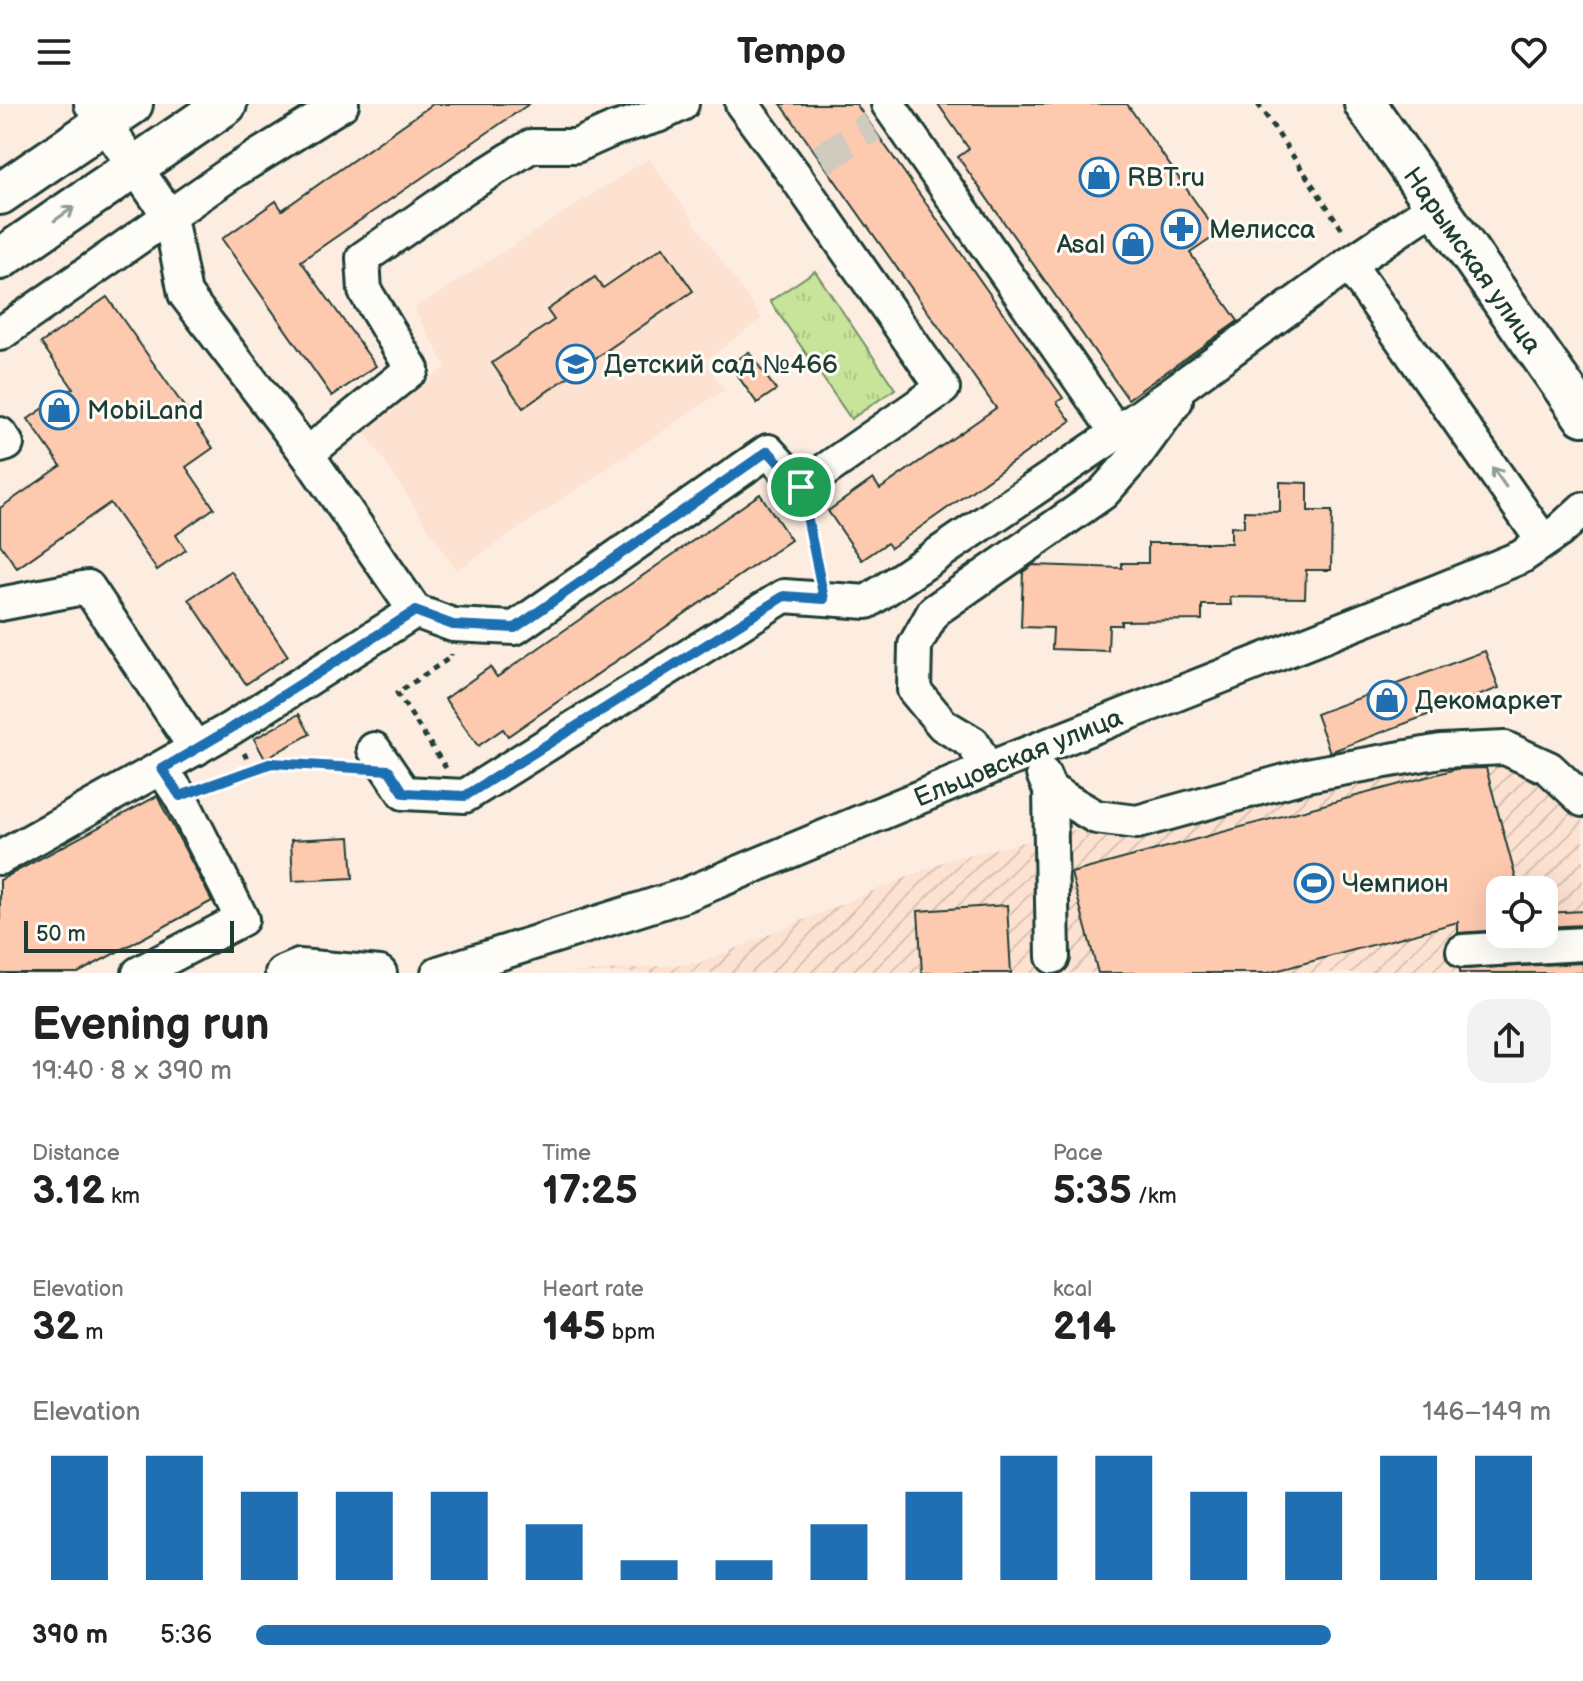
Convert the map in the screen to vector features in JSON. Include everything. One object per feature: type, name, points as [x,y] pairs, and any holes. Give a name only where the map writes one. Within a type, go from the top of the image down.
[{"type":"main road","points":[[0,259],[226,104]]},
{"type":"main road","name":"Нарымская улица","points":[[1365,104],[1583,415]]},
{"type":"main road","points":[[0,194],[109,110]]},
{"type":"street","points":[[0,334],[231,173],[342,104]]},
{"type":"street","points":[[307,454],[412,369],[365,291],[363,258],[531,146],[576,146],[682,104]]},
{"type":"street","points":[[109,110],[134,166],[170,217],[185,294],[307,454],[415,611],[453,625],[515,628],[768,451],[801,487],[943,388],[809,169],[742,104]]},
{"type":"street","points":[[884,114],[1117,433]]},
{"type":"street","points":[[381,760],[404,793],[465,796],[784,596],[867,602],[1192,379],[1290,296],[1349,264],[1435,206]]},
{"type":"street","points":[[1349,264],[1543,541]]},
{"type":"street","points":[[987,769],[973,743],[943,725],[914,690],[915,645],[934,611],[1103,493],[1134,458],[1192,379]]},
{"type":"street","points":[[0,434],[7,444],[0,446]]},
{"type":"street","name":"Ельцовская улица","points":[[438,973],[685,895],[987,769],[1487,571],[1521,557],[1583,509]]},
{"type":"street","points":[[0,604],[88,587],[196,749]]},
{"type":"street","points":[[0,858],[196,749],[415,611]]},
{"type":"street","points":[[1050,790],[1096,817],[1137,822],[1307,775],[1441,751],[1505,748],[1549,768],[1583,800]]},
{"type":"street","points":[[1034,751],[1050,790],[1053,957]]},
{"type":"street","points":[[1528,758],[1563,757]]},
{"type":"street","points":[[139,973],[242,919],[180,796],[162,769]]},
{"type":"street","points":[[1463,951],[1583,944]]},
{"type":"street","points":[[282,973],[299,966],[380,973]]},
{"type":"path","points":[[801,487],[824,599]]},
{"type":"path","points":[[453,625],[451,657],[397,693],[465,796]]},
{"type":"path","points":[[180,796],[272,763],[381,760]]},
{"type":"shaded area","name":"Детский сад №466","points":[[649,158],[762,318],[705,361],[724,390],[456,571],[362,427],[446,367],[414,309]]},
{"type":"shaded area","points":[[1500,730],[1583,790],[1583,973],[570,973],[700,963],[950,859]]},
{"type":"green space","points":[[815,271],[895,389],[851,419],[770,301]]},
{"type":"building","points":[[433,104],[529,104],[301,261],[376,366],[332,396],[222,239],[276,201],[282,210]]},
{"type":"building","points":[[781,104],[856,104],[1063,398],[1057,402],[1071,421],[891,548],[887,543],[862,560],[828,511],[873,479],[880,489],[996,408]]},
{"type":"building","points":[[938,104],[1127,104],[1218,234],[1190,253],[1238,321],[1128,399],[958,157],[969,149]]},
{"type":"building","points":[[663,247],[693,291],[523,408],[492,363],[554,320],[547,310],[595,277],[603,288]]},
{"type":"building","points":[[107,297],[213,448],[186,467],[214,508],[176,535],[186,550],[157,570],[110,503],[17,568],[0,544],[0,508],[61,466],[28,419],[73,388],[41,343]]},
{"type":"building","points":[[749,352],[776,390],[757,403],[730,365]]},
{"type":"building","points":[[1280,482],[1308,483],[1308,511],[1332,511],[1331,570],[1306,570],[1305,598],[1230,597],[1231,605],[1202,605],[1202,620],[1121,621],[1121,625],[1109,625],[1108,651],[1052,649],[1053,628],[1021,627],[1023,572],[1033,565],[1122,568],[1122,563],[1148,563],[1148,543],[1231,543],[1231,526],[1244,527],[1244,511],[1280,512]]},
{"type":"building","points":[[760,494],[791,540],[508,736],[503,729],[478,746],[445,699],[490,667],[497,677]]},
{"type":"building","points":[[231,571],[288,656],[246,684],[189,599]]},
{"type":"building","points":[[1485,651],[1499,688],[1330,752],[1316,714]]},
{"type":"building","points":[[299,714],[310,734],[265,759],[254,739]]},
{"type":"building","points":[[1486,768],[1515,876],[1486,876],[1486,931],[1458,933],[1458,922],[1268,973],[1098,973],[1071,873],[1456,769]]},
{"type":"building","points":[[157,796],[212,901],[78,973],[0,973],[0,880]]},
{"type":"building","points":[[350,837],[353,878],[293,881],[291,840]]},
{"type":"building","points":[[1007,905],[1011,973],[922,973],[918,911]]},
{"type":"building","points":[[1583,911],[1583,925],[1558,926],[1558,912]]},
{"type":"building","points":[[1583,963],[1583,973],[1460,973],[1460,969]]},
{"type":"tunnel","points":[[821,160],[872,126]]},
{"type":"place","name":"RBT.ru","points":[[1099,177]]},
{"type":"place","name":"Мелисса","points":[[1181,229]]},
{"type":"place","name":"Asal","points":[[1133,244]]},
{"type":"place","name":"Детский сад №466","points":[[576,364]]},
{"type":"place","name":"MobiLand","points":[[59,410]]},
{"type":"place","name":"Декомаркет","points":[[1387,700]]},
{"type":"place","name":"Чемпион","points":[[1314,883]]},
{"type":"route","points":[[768,451],[801,487],[824,599],[784,596],[465,796],[404,793],[389,770],[272,763],[180,796],[162,769],[415,611],[453,625],[515,628],[768,451]]}]
